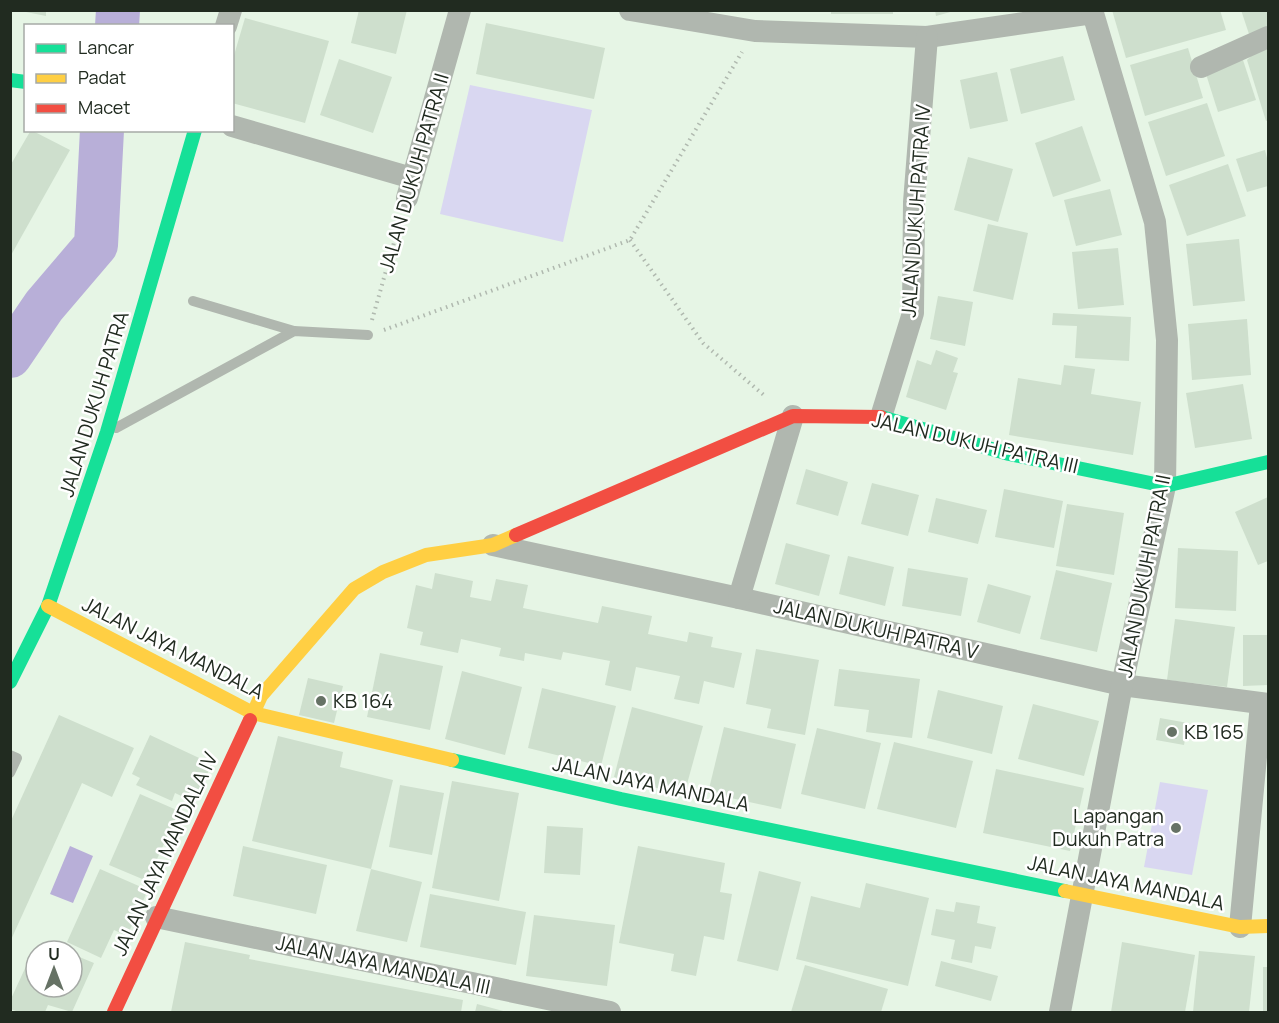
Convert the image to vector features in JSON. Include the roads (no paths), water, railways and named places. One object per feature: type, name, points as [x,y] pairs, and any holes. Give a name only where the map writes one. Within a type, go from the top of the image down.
[{"type":"street","name":"JALAN DUKUH PATRA II","points":[[234,127],[410,188],[460,10]]},
{"type":"street","name":"JALAN DUKUH PATRA II","points":[[630,10],[755,31],[927,37],[1093,12],[1156,229],[1167,340],[1165,486],[1122,684],[1060,1012]]},
{"type":"street","name":"JALAN DUKUH PATRA IV","points":[[880,417],[913,313],[914,202],[927,37]]},
{"type":"street","points":[[1201,67],[1269,38]]},
{"type":"street","name":"JALAN DUKUH PATRA","points":[[10,682],[48,606],[108,432],[194,132]]},
{"type":"street","name":"JALAN DUKUH PATRA III","points":[[793,416],[880,417],[1009,454],[1165,486]]},
{"type":"street","points":[[739,598],[793,416]]},
{"type":"street","name":"JALAN JAYA MANDALA IV","points":[[114,1012],[156,917],[261,696],[354,589],[383,572],[426,555],[493,545],[793,416]]},
{"type":"street","points":[[1165,486],[1269,462]]},
{"type":"street","name":"JALAN DUKUH PATRA V","points":[[493,545],[1122,684],[1265,704],[1240,927]]},
{"type":"street","name":"JALAN JAYA MANDALA","points":[[48,606],[253,713],[621,799],[1240,927],[1269,926]]},
{"type":"street","name":"JALAN JAYA MANDALA III","points":[[156,917],[610,1012]]},
{"type":"lane","points":[[193,301],[294,331],[368,335]]},
{"type":"lane","points":[[108,432],[294,331]]},
{"type":"lane","points":[[10,755],[17,758],[10,773]]},
{"type":"waterway","points":[[117,24],[118,10]]},
{"type":"waterway","points":[[10,356],[44,306],[96,245],[102,132]]},
{"type":"place","name":"KB 164","points":[[321,701]]},
{"type":"place","name":"KB 165","points":[[1172,732]]},
{"type":"place","name":"Lapangan Dukuh Patra","points":[[1176,828]]}]
